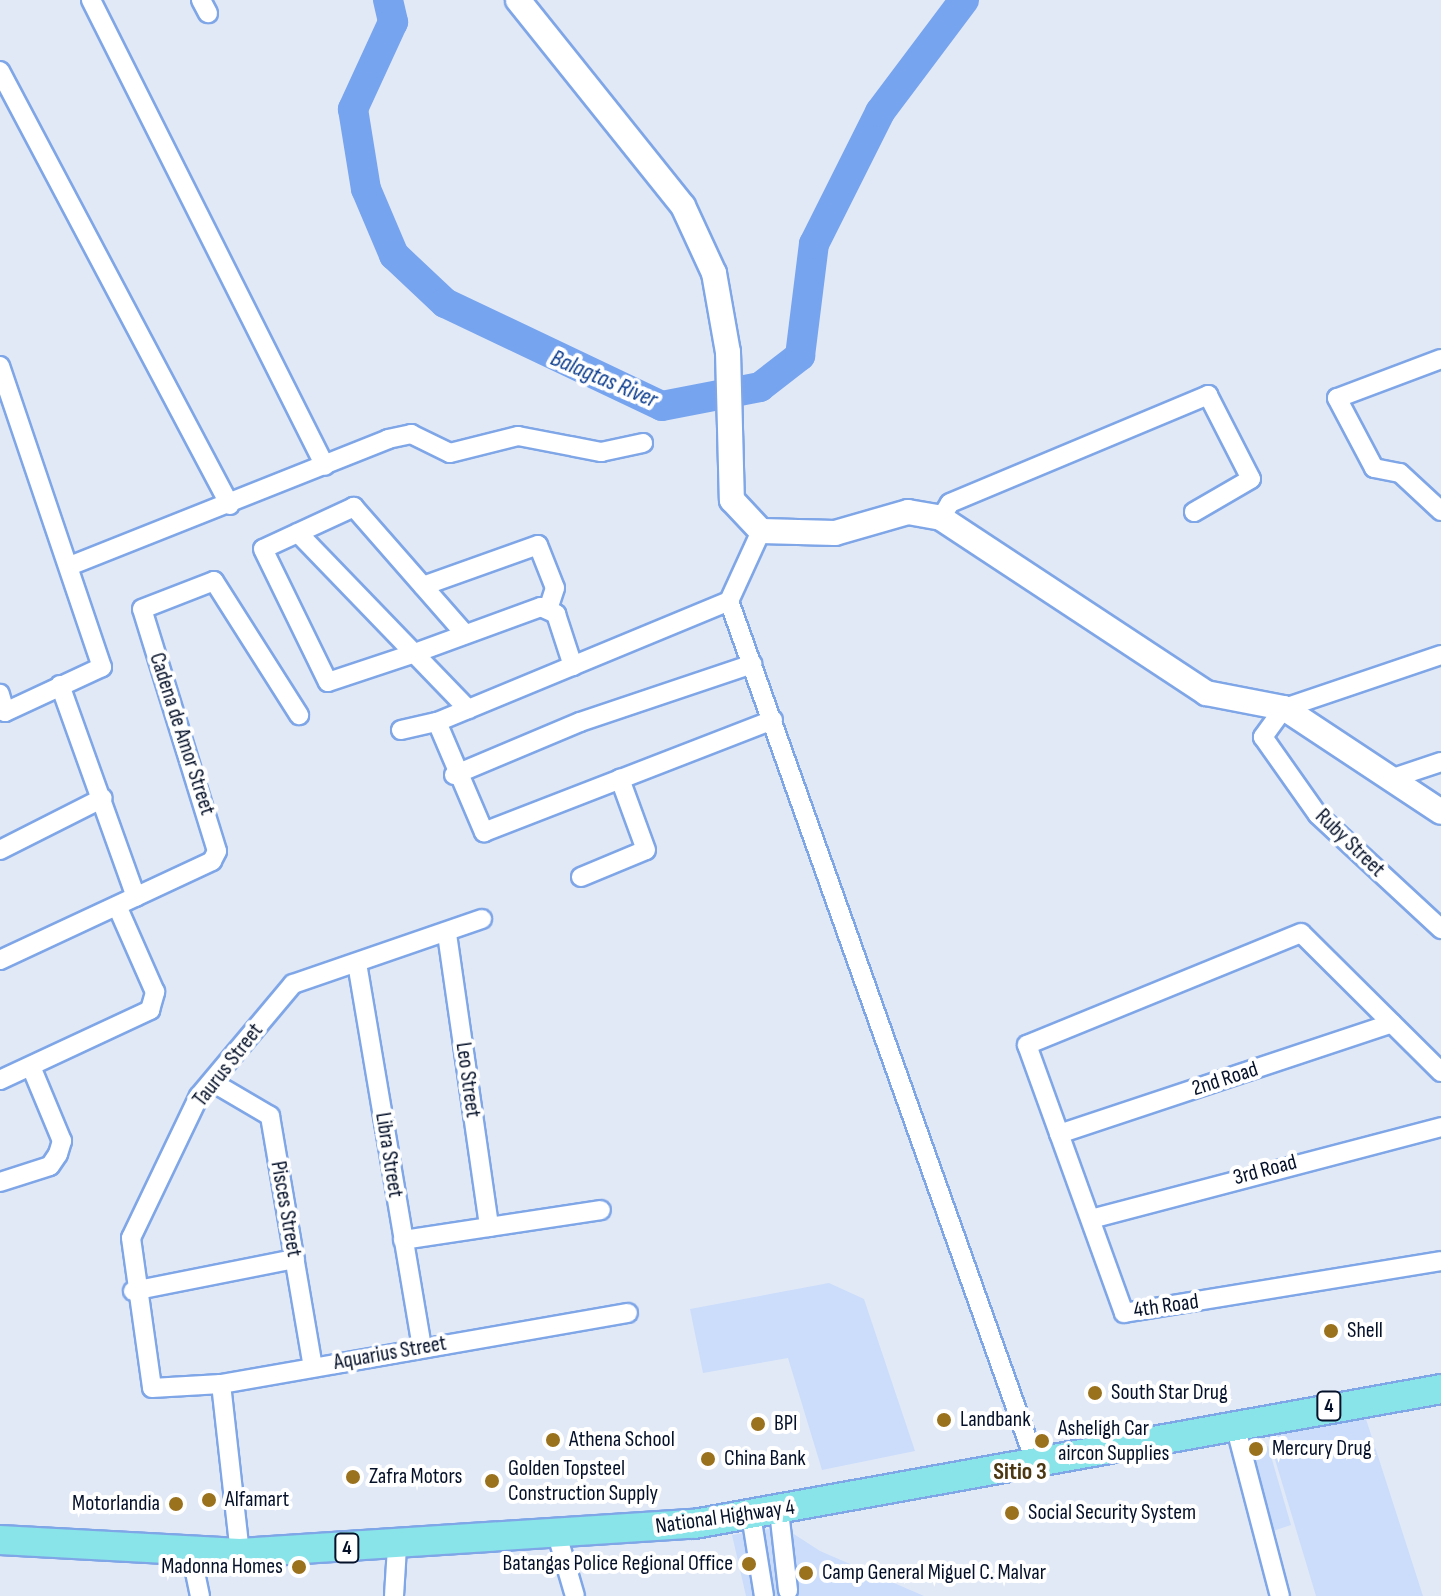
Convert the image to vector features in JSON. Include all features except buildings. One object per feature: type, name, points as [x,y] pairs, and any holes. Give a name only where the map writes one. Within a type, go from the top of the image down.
[{"type":"main road","name":"National Highway 4","points":[[0,1540],[191,1553],[240,1553],[558,1538],[779,1511],[1441,1389]]},
{"type":"street","points":[[91,0],[325,466]]},
{"type":"street","points":[[518,0],[683,206],[714,273],[728,352],[734,412],[732,500],[761,531],[835,533],[908,512],[941,518],[1206,693],[1284,708],[1441,812]]},
{"type":"street","points":[[0,71],[230,505]]},
{"type":"street","points":[[1441,359],[1337,398],[1374,468],[1400,473],[1441,511]]},
{"type":"street","points":[[0,366],[72,565],[102,667],[5,712],[0,694]]},
{"type":"street","points":[[941,518],[950,503],[1208,395],[1251,479],[1194,512]]},
{"type":"street","points":[[72,565],[411,434],[450,453],[518,436],[601,452],[643,443]]},
{"type":"street","points":[[465,634],[354,507],[263,549],[328,682],[549,606]]},
{"type":"street","points":[[401,730],[437,722],[729,601],[761,531]]},
{"type":"street","points":[[298,533],[468,709]]},
{"type":"street","points":[[423,586],[538,545],[555,588],[549,606],[573,666]]},
{"type":"street","name":"Cadena de Amor Street","points":[[0,960],[212,861],[217,842],[142,609],[214,581],[299,715]]},
{"type":"street","points":[[729,601],[1036,1464]]},
{"type":"street","points":[[1284,708],[1441,655]]},
{"type":"street","points":[[454,775],[580,722],[752,664]]},
{"type":"street","points":[[60,685],[136,897]]},
{"type":"street","name":"Ruby Street","points":[[1284,708],[1263,737],[1318,815],[1441,929]]},
{"type":"street","points":[[437,722],[454,775],[484,832],[773,720]]},
{"type":"street","points":[[1393,778],[1441,762]]},
{"type":"street","points":[[581,877],[646,850],[620,779]]},
{"type":"street","points":[[0,850],[103,798]]},
{"type":"street","points":[[0,1080],[32,1069],[150,1010],[155,992],[117,906]]},
{"type":"street","name":"Taurus Street","points":[[152,1388],[133,1291],[131,1238],[199,1096],[214,1083],[293,984],[447,934],[482,919]]},
{"type":"street","name":"4th Road","points":[[1392,1023],[1301,933],[1027,1045],[1124,1313],[1441,1261]]},
{"type":"street","name":"Leo Street","points":[[447,934],[489,1227]]},
{"type":"street","name":"Libra Street","points":[[357,963],[422,1348]]},
{"type":"street","points":[[1392,1023],[1441,1072]]},
{"type":"street","name":"2nd Road","points":[[1059,1134],[1392,1023]]},
{"type":"street","points":[[0,1182],[50,1166],[62,1141],[32,1069]]},
{"type":"street","name":"Pisces Street","points":[[214,1083],[270,1116],[313,1367]]},
{"type":"street","name":"3rd Road","points":[[1091,1219],[1441,1127]]},
{"type":"street","points":[[403,1240],[601,1210]]},
{"type":"street","points":[[133,1291],[295,1259]]},
{"type":"street","name":"Aquarius Street","points":[[152,1388],[221,1384],[628,1313]]},
{"type":"street","points":[[221,1384],[240,1553]]},
{"type":"street","points":[[1235,1425],[1280,1596]]},
{"type":"street","points":[[751,1515],[764,1596],[795,1593],[779,1511]]},
{"type":"street","points":[[558,1538],[575,1596]]},
{"type":"street","points":[[394,1596],[397,1547]]},
{"type":"street","points":[[191,1553],[200,1596]]},
{"type":"shaded area","points":[[829,1283],[864,1299],[915,1451],[822,1470],[788,1358],[703,1373],[690,1309]]},
{"type":"shaded area","points":[[1366,1419],[1423,1596],[1316,1596],[1268,1436]]},
{"type":"shaded area","points":[[1268,1446],[1291,1525],[1273,1531],[1250,1451]]},
{"type":"shaded area","name":"Camp General Miguel C. Malvar","points":[[783,1527],[820,1551],[924,1596],[746,1596],[732,1535]]},
{"type":"waterway","name":"Balagtas River","points":[[388,0],[393,22],[353,109],[366,189],[394,255],[445,303],[662,406],[760,387],[800,356],[814,244],[880,112],[964,0]]},
{"type":"place","name":"Shell","points":[[1331,1331]]},
{"type":"place","name":"South Star Drug","points":[[1095,1393]]},
{"type":"place","name":"Landbank","points":[[944,1420]]},
{"type":"place","name":"BPI","points":[[758,1424]]},
{"type":"place","name":"Athena School","points":[[553,1440]]},
{"type":"place","name":"Asheligh Car aircon Supplies","points":[[1042,1441]]},
{"type":"place","name":"Mercury Drug","points":[[1256,1449]]},
{"type":"place","name":"China Bank","points":[[708,1459]]},
{"type":"place","name":"Zafra Motors","points":[[353,1477]]},
{"type":"place","name":"Golden Topsteel Construction Supply","points":[[492,1481]]},
{"type":"place","name":"Alfamart","points":[[209,1500]]},
{"type":"place","name":"Motorlandia","points":[[176,1504]]},
{"type":"place","name":"Social Security System","points":[[1012,1513]]},
{"type":"place","name":"Batangas Police Regional Office","points":[[749,1564]]},
{"type":"place","name":"Madonna Homes","points":[[299,1567]]},
{"type":"place","name":"Camp General Miguel C. Malvar","points":[[806,1573]]},
{"type":"district","name":"Sitio 3","points":[[1020,1472]]}]
